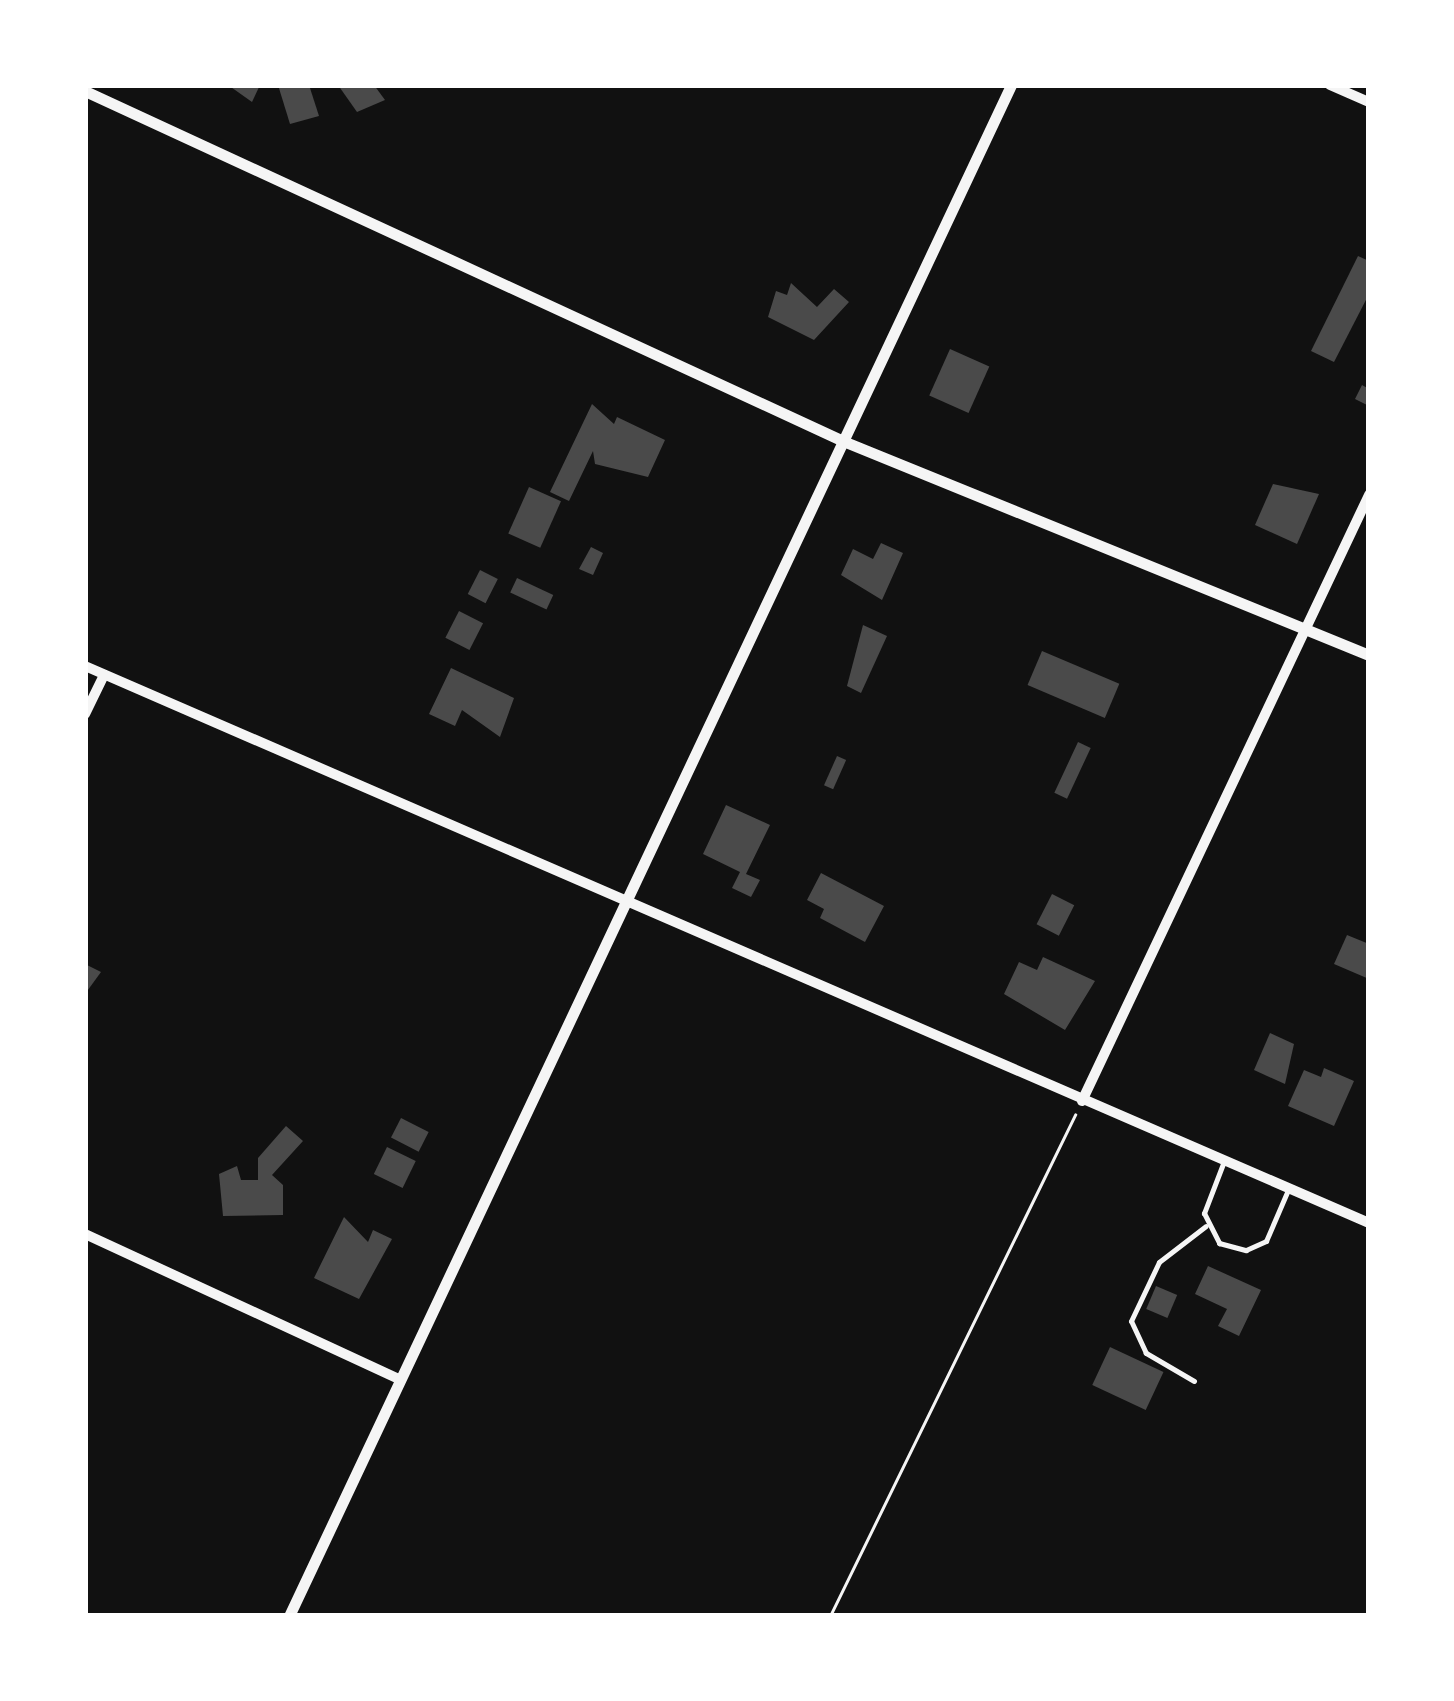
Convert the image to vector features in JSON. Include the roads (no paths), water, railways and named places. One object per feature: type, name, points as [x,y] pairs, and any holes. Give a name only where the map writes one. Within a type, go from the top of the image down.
[{"type":"street","points":[[289,1616],[1011,85]]},
{"type":"street","points":[[1330,85],[1369,102]]},
{"type":"street","points":[[85,91],[843,442],[1369,656]]},
{"type":"street","points":[[1082,1101],[1369,496]]},
{"type":"street","points":[[85,666],[624,907],[1369,1223]]},
{"type":"street","points":[[85,714],[104,675]]},
{"type":"street","points":[[85,1234],[401,1380]]},
{"type":"lane","points":[[1224,1161],[1204,1205],[1206,1226],[1231,1248],[1257,1247],[1288,1189]]},
{"type":"lane","points":[[1194,1381],[1146,1352],[1130,1321],[1159,1262],[1206,1226]]}]
